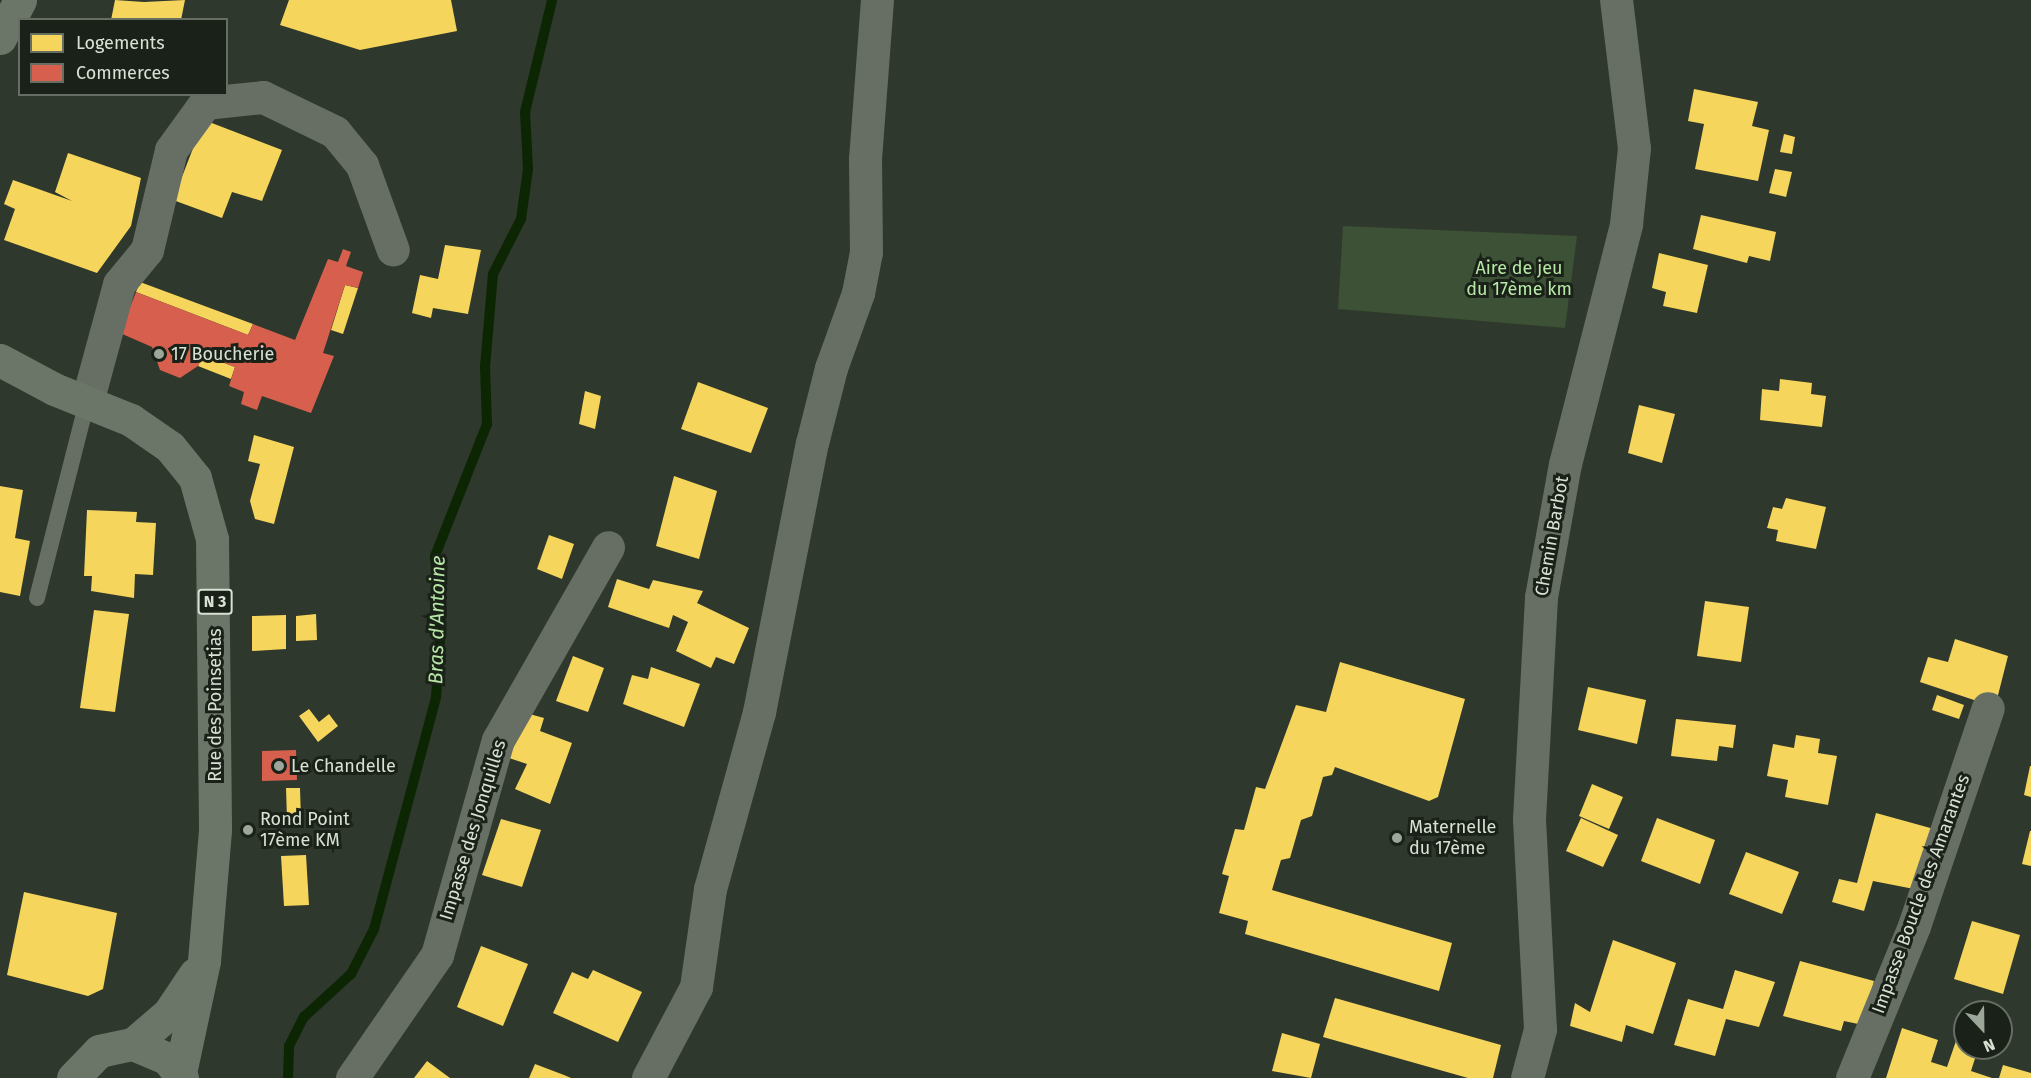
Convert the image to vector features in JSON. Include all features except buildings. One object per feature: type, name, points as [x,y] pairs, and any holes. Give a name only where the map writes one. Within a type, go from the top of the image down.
[{"type":"main road","points":[[0,38],[20,0]]},
{"type":"main road","name":"Rue des Poinsetias","points":[[0,360],[87,402],[131,420],[170,447],[195,478],[212,539],[215,830],[204,961],[181,1076]]},
{"type":"main road","name":"Rue des Poinsetias","points":[[133,1044],[169,1013],[204,961]]},
{"type":"main road","name":"N 3","points":[[70,1077],[99,1051],[133,1044],[168,1059],[181,1076]]},
{"type":"street","points":[[648,1078],[696,987],[710,890],[759,712],[812,443],[831,368],[858,293],[866,252],[865,159],[877,0]]},
{"type":"street","name":"Chemin Barbot","points":[[1527,1078],[1540,1029],[1529,819],[1541,597],[1565,464],[1626,224],[1634,148],[1616,0]]},
{"type":"street","points":[[87,402],[119,284],[147,249],[171,150],[205,103],[263,97],[309,115],[335,132],[362,165],[393,250]]},
{"type":"street","name":"Impasse des Jonquilles","points":[[352,1078],[437,955],[498,740],[608,547]]},
{"type":"street","name":"Impasse Boucle des Amarantes","points":[[1852,1078],[1914,926],[1988,708]]},
{"type":"lane","points":[[37,598],[87,402]]},
{"type":"green space","name":"Aire de jeu du 17ème km","points":[[1343,226],[1577,236],[1565,328],[1338,309]]},
{"type":"waterway","name":"Bras d'Antoine","points":[[288,1078],[289,1046],[304,1017],[351,974],[374,929],[436,697],[441,626],[435,556],[487,424],[485,367],[493,274],[521,219],[528,169],[525,112],[552,0]]},
{"type":"place","name":"17 Boucherie","points":[[159,354]]},
{"type":"place","name":"Le Chandelle","points":[[279,766]]},
{"type":"place","name":"Rond Point 17ème KM","points":[[248,830]]},
{"type":"place","name":"Maternelle du 17ème","points":[[1397,838]]}]
